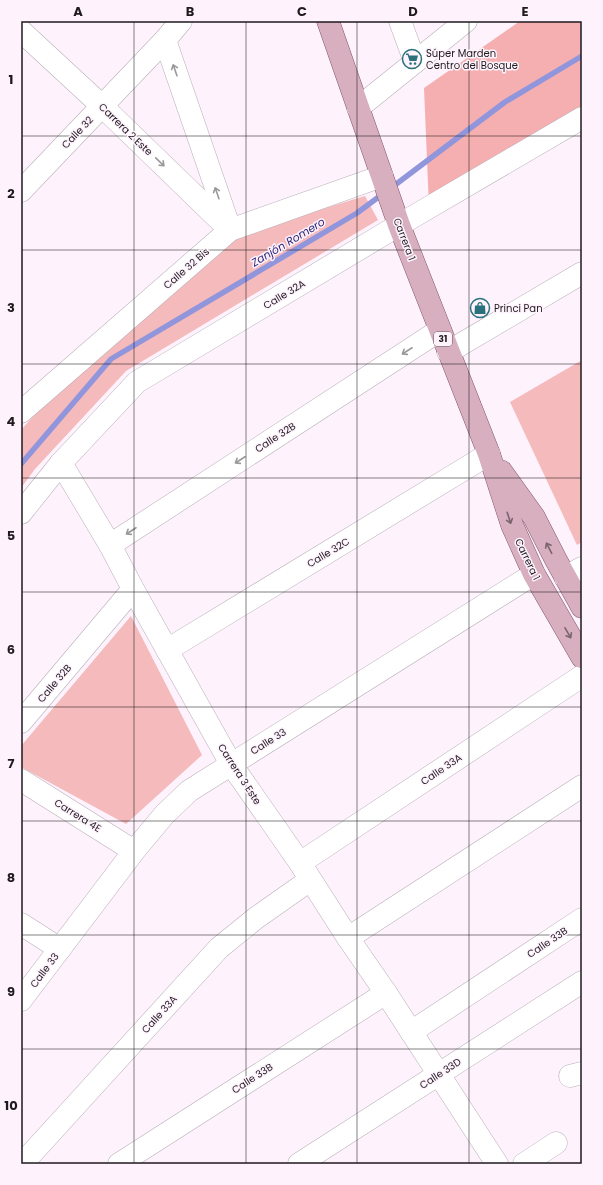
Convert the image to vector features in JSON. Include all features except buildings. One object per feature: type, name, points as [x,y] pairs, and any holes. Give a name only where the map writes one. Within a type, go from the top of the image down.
[{"type":"main road","name":"Carrera 1","points":[[328,21],[399,224],[488,454],[512,525],[534,574],[582,657]]},
{"type":"main road","name":"Carrera 1","points":[[488,454],[574,572],[582,607]]},
{"type":"street","name":"Calle 32","points":[[21,191],[165,40],[181,21]]},
{"type":"street","points":[[400,21],[415,62]]},
{"type":"street","points":[[358,108],[466,21]]},
{"type":"street","name":"Carrera 2 Este","points":[[21,31],[102,106],[230,230]]},
{"type":"street","points":[[165,40],[230,230]]},
{"type":"street","name":"Calle 32A","points":[[21,514],[62,463],[137,382],[399,224],[580,124]]},
{"type":"street","name":"Calle 32 Bis","points":[[22,407],[230,230],[382,177]]},
{"type":"street","points":[[448,352],[582,273]]},
{"type":"street","name":"Calle 32B","points":[[110,545],[440,330]]},
{"type":"street","name":"Calle 32C","points":[[167,650],[488,454]]},
{"type":"street","name":"Carrera 3 Este","points":[[62,463],[110,545],[231,764],[305,871],[348,938],[439,1073],[497,1164]]},
{"type":"street","name":"Calle 33","points":[[21,1000],[134,851],[164,815],[189,791],[534,574]]},
{"type":"street","name":"Calle 32B","points":[[21,722],[133,589]]},
{"type":"street","name":"Calle 33A","points":[[22,1164],[219,948],[256,918],[305,871],[582,676]]},
{"type":"street","name":"Carrera 4E","points":[[21,780],[134,851]]},
{"type":"street","points":[[348,938],[582,786]]},
{"type":"street","name":"Calle 33B","points":[[411,1032],[582,919]]},
{"type":"street","points":[[21,924],[60,949]]},
{"type":"street","name":"Calle 33D","points":[[299,1164],[582,982]]},
{"type":"street","name":"Calle 33B","points":[[118,1164],[386,993]]},
{"type":"street","points":[[524,1164],[556,1143]]},
{"type":"shaded area","points":[[520,21],[582,21],[582,119],[429,208],[424,88]]},
{"type":"shaded area","points":[[365,196],[378,220],[126,371],[35,469],[21,488],[21,430],[45,403],[223,239]]},
{"type":"shaded area","points":[[582,360],[582,542],[577,545],[510,402]]},
{"type":"shaded area","points":[[131,616],[202,755],[126,824],[21,767],[21,746]]},
{"type":"waterway","name":"Zanjón Romero","points":[[391,188],[505,102],[582,56]]},
{"type":"waterway","name":"Zanjón Romero","points":[[21,464],[111,359],[357,213],[384,193]]},
{"type":"place","name":"Súper Marden Centro del Bosque","points":[[412,59]]},
{"type":"place","name":"Princi Pan","points":[[480,308]]}]
